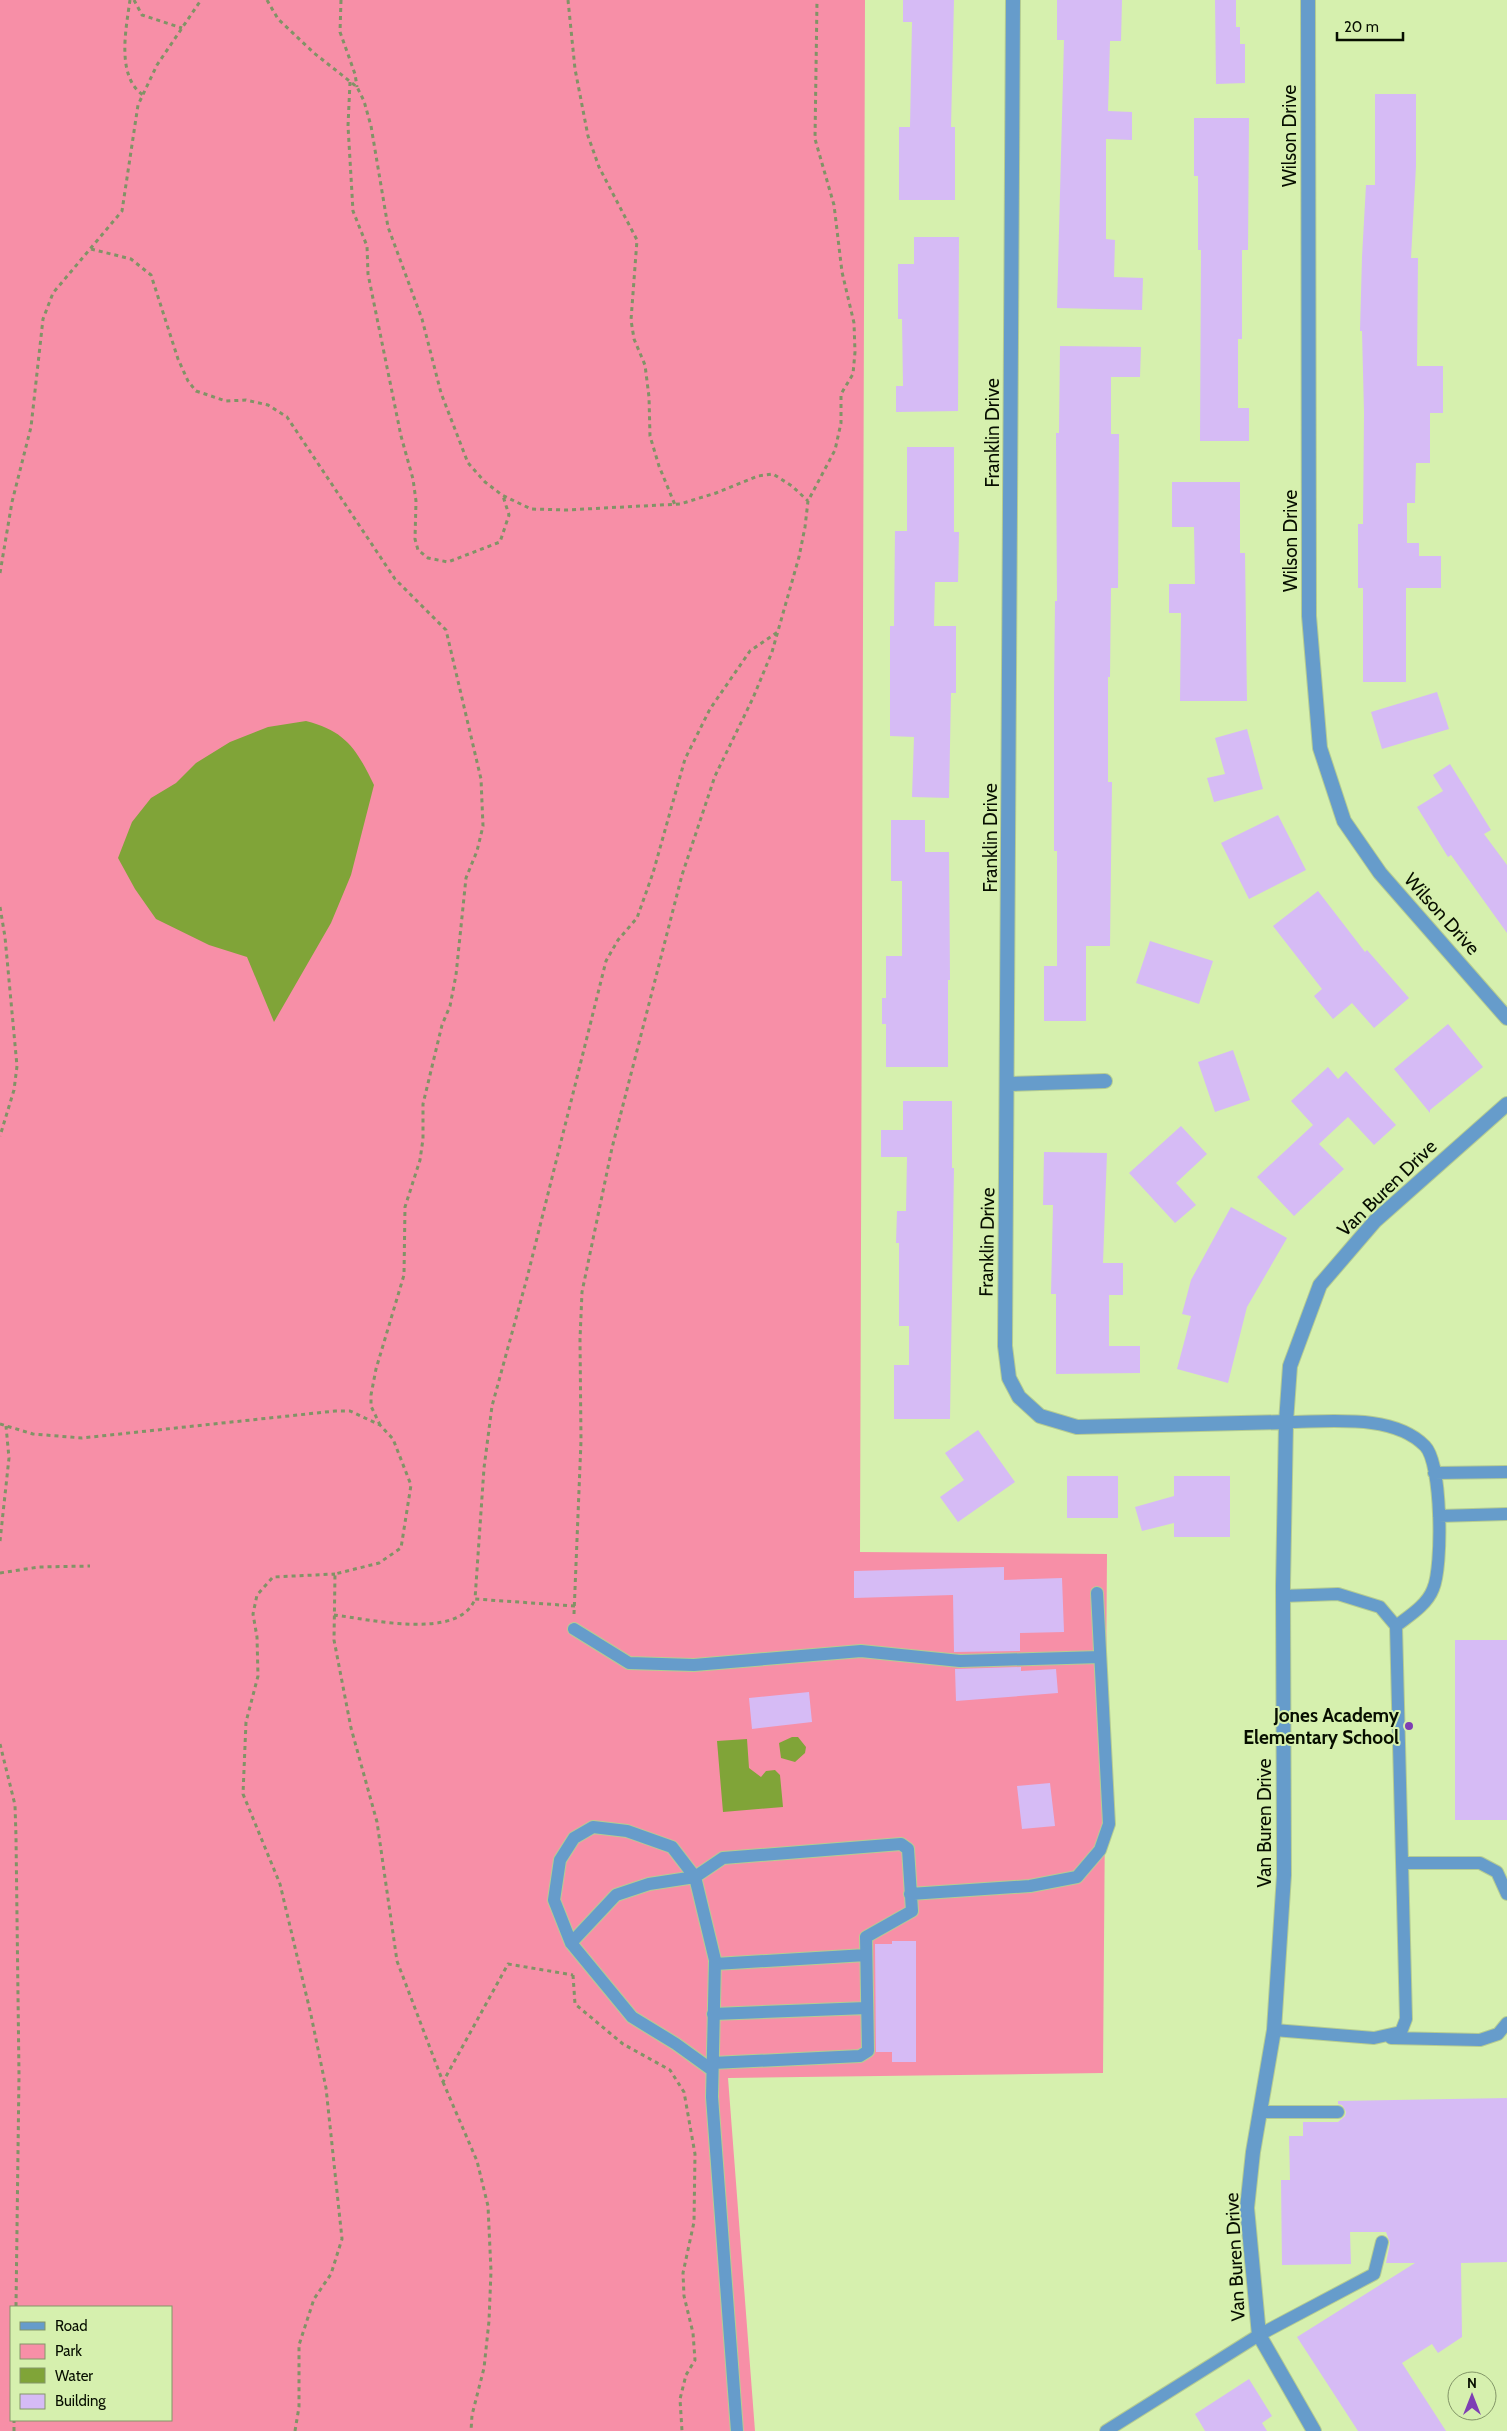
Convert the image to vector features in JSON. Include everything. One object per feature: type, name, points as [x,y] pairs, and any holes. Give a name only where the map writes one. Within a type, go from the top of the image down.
[{"type":"street","name":"Franklin Drive","points":[[1013,0],[1005,1346],[1009,1378],[1019,1397],[1040,1416],[1078,1427],[1286,1422]]},
{"type":"street","name":"Wilson Drive","points":[[1308,0],[1309,616],[1320,748],[1344,821],[1380,873],[1507,1018]]},
{"type":"street","points":[[1008,1084],[1105,1081]]},
{"type":"street","name":"Van Buren Drive","points":[[1314,2431],[1259,2335],[1247,2208],[1260,2112],[1274,2030],[1284,1874],[1283,1596],[1286,1422],[1290,1366],[1320,1285],[1375,1221],[1507,1104]]},
{"type":"lane","points":[[1286,1422],[1373,1422],[1403,1432],[1426,1446],[1439,1496],[1439,1542],[1434,1589],[1417,1610],[1396,1626]]},
{"type":"lane","points":[[1434,1473],[1507,1472]]},
{"type":"lane","points":[[1439,1516],[1507,1514]]},
{"type":"lane","points":[[910,1894],[1030,1886],[1078,1877],[1100,1850],[1109,1824],[1097,1593]]},
{"type":"lane","points":[[1283,1596],[1338,1594],[1380,1607],[1396,1626],[1406,2019],[1401,2032],[1377,2037]]},
{"type":"lane","points":[[574,1628],[629,1663],[694,1665],[861,1651],[960,1661],[1100,1657]]},
{"type":"lane","points":[[571,1942],[616,1895],[649,1884],[696,1877],[723,1858],[900,1844],[908,1849],[912,1912],[866,1937],[868,2051],[860,2056],[712,2067],[632,2017],[571,1942],[554,1900],[560,1860],[574,1838],[593,1827],[627,1831],[672,1847],[696,1877],[715,1964],[712,2067],[737,2431]]},
{"type":"lane","points":[[1403,1863],[1480,1863],[1497,1872],[1507,1894]]},
{"type":"lane","points":[[715,1964],[866,1955]]},
{"type":"lane","points":[[713,2014],[868,2008]]},
{"type":"lane","points":[[1274,2030],[1377,2037],[1480,2040],[1498,2034],[1507,2023]]},
{"type":"lane","points":[[1260,2112],[1338,2112]]},
{"type":"lane","points":[[1106,2431],[1259,2335],[1374,2274],[1382,2242]]},
{"type":"path","points":[[130,0],[127,26],[127,72],[130,82],[143,95]]},
{"type":"path","points":[[134,0],[142,15],[182,28]]},
{"type":"path","points":[[0,573],[12,502],[31,427],[43,318],[53,293],[122,211],[138,105],[157,65],[201,0]]},
{"type":"path","points":[[267,0],[278,19],[314,53],[357,87]]},
{"type":"path","points":[[341,0],[340,32],[356,74],[357,87],[364,101],[371,126],[388,227],[422,318],[441,393],[468,462],[485,482],[502,495],[532,509],[566,510],[675,505],[716,493],[758,476],[773,474],[792,486],[808,501]]},
{"type":"path","points":[[568,0],[575,69],[588,136],[599,167],[637,240],[638,250],[631,320],[632,329],[634,339],[645,365],[649,397],[650,436],[659,466],[675,505]]},
{"type":"path","points":[[574,1628],[581,1441],[580,1339],[582,1292],[612,1148],[682,875],[715,776],[753,698],[778,631],[804,534],[808,501],[835,450],[841,424],[841,394],[853,374],[855,352],[854,323],[842,272],[834,205],[815,140],[817,0]]},
{"type":"path","points":[[350,82],[348,126],[353,211],[368,246],[368,274],[402,436],[413,479],[415,539],[418,550],[428,558],[448,562],[500,542],[509,515],[502,495]]},
{"type":"path","points":[[91,249],[131,259],[151,275],[178,359],[188,381],[196,390],[226,401],[246,400],[268,405],[287,416],[395,579],[446,630],[480,779],[483,826],[477,851],[466,878],[456,975],[450,1006],[442,1025],[423,1104],[423,1140],[420,1160],[404,1207],[404,1275],[374,1377],[371,1406],[380,1425],[393,1439],[411,1485],[402,1548],[379,1563],[335,1574],[273,1577],[257,1594],[253,1614],[257,1637],[258,1676],[246,1722],[243,1794],[280,1884],[311,2015],[326,2088],[342,2239],[331,2274],[314,2299],[299,2345],[299,2407],[295,2431]]},
{"type":"path","points":[[334,1615],[421,1626],[444,1622],[458,1616],[472,1605],[475,1599],[484,1468],[492,1406],[606,961],[618,940],[637,918],[685,759],[710,708],[750,651],[778,631]]},
{"type":"path","points":[[0,907],[5,937],[17,1066],[14,1090],[0,1136]]},
{"type":"path","points":[[0,1424],[33,1434],[82,1438],[335,1411],[350,1411],[380,1425]]},
{"type":"path","points":[[0,1541],[9,1458],[6,1426]]},
{"type":"path","points":[[0,1573],[39,1568],[90,1566]]},
{"type":"path","points":[[335,1574],[334,1640],[352,1728],[377,1822],[397,1961],[443,2082],[478,2162],[488,2206],[491,2271],[489,2321],[484,2368],[472,2416],[471,2431]]},
{"type":"path","points":[[475,1599],[575,1606]]},
{"type":"path","points":[[0,1744],[15,1805],[16,1837],[19,2075],[16,2306]]},
{"type":"path","points":[[571,1942],[575,2004],[623,2044],[670,2070],[684,2092],[695,2154],[694,2222],[683,2273],[684,2296],[693,2333],[696,2360],[686,2375],[680,2399],[682,2431]]},
{"type":"path","points":[[443,2082],[508,1964],[573,1975]]},
{"type":"green space","points":[[0,0],[865,0],[860,1552],[1107,1554],[1103,2073],[728,2078],[755,2431],[0,2431]]},
{"type":"water","points":[[306,721],[320,725],[341,736],[356,752],[374,785],[351,875],[331,923],[274,1022],[247,957],[209,945],[156,919],[135,889],[118,858],[132,822],[151,798],[176,783],[196,763],[230,742],[268,727]]},
{"type":"water","points":[[792,1737],[798,1737],[806,1747],[805,1753],[795,1762],[781,1758],[779,1743]]},
{"type":"water","points":[[747,1739],[749,1768],[761,1777],[766,1771],[775,1770],[780,1775],[783,1807],[723,1812],[717,1741]]},
{"type":"building","points":[[903,0],[954,0],[951,127],[955,127],[955,200],[899,200],[899,127],[910,127],[912,22],[903,22]]},
{"type":"building","points":[[1057,0],[1122,0],[1121,41],[1110,41],[1108,111],[1132,112],[1132,140],[1106,139],[1106,239],[1115,240],[1114,277],[1143,278],[1142,310],[1057,308],[1064,40],[1057,40]]},
{"type":"building","points":[[1215,0],[1236,0],[1236,27],[1240,27],[1240,44],[1245,44],[1245,83],[1216,84]]},
{"type":"building","points":[[1375,94],[1416,94],[1416,166],[1411,258],[1418,258],[1417,366],[1443,366],[1443,413],[1430,413],[1430,463],[1416,463],[1415,503],[1407,503],[1407,543],[1419,543],[1419,556],[1441,556],[1441,588],[1406,588],[1406,682],[1363,682],[1363,588],[1358,588],[1358,524],[1363,524],[1364,413],[1362,331],[1360,331],[1362,257],[1366,185],[1375,185]]},
{"type":"building","points":[[1194,118],[1249,118],[1248,250],[1242,250],[1242,339],[1238,339],[1238,408],[1249,408],[1249,441],[1200,441],[1201,250],[1198,250],[1198,176],[1194,176]]},
{"type":"building","points":[[914,237],[959,237],[958,411],[896,412],[896,386],[903,386],[902,319],[898,319],[898,264],[914,264]]},
{"type":"building","points":[[1060,346],[1141,347],[1140,377],[1111,377],[1111,434],[1119,434],[1118,588],[1111,588],[1110,677],[1108,677],[1108,782],[1112,782],[1110,946],[1086,946],[1086,1021],[1044,1021],[1044,966],[1057,966],[1057,851],[1054,851],[1054,695],[1055,601],[1057,601],[1056,433],[1059,433]]},
{"type":"building","points":[[907,447],[954,447],[954,532],[959,532],[958,582],[935,582],[934,626],[956,626],[956,693],[951,693],[949,798],[912,797],[914,737],[890,736],[890,626],[894,626],[895,531],[907,531]]},
{"type":"building","points":[[1172,482],[1240,482],[1240,553],[1245,553],[1247,701],[1180,701],[1181,613],[1169,613],[1169,584],[1195,584],[1194,527],[1172,527]]},
{"type":"building","points":[[1437,692],[1449,729],[1382,749],[1371,712]]},
{"type":"building","points":[[1247,729],[1263,789],[1214,802],[1207,778],[1225,774],[1215,738]]},
{"type":"building","points":[[1450,764],[1491,830],[1484,834],[1507,865],[1507,933],[1451,855],[1448,857],[1417,807],[1443,791],[1433,775]]},
{"type":"building","points":[[1278,815],[1306,870],[1249,899],[1221,843]]},
{"type":"building","points":[[891,820],[925,820],[925,852],[949,852],[950,980],[948,980],[948,1067],[886,1067],[886,1024],[882,1024],[882,998],[886,998],[886,956],[902,956],[902,881],[891,881]]},
{"type":"building","points":[[1318,891],[1365,952],[1367,950],[1409,998],[1374,1028],[1352,1003],[1333,1019],[1314,996],[1322,989],[1273,926]]},
{"type":"building","points":[[1150,941],[1213,961],[1199,1004],[1136,983]]},
{"type":"building","points":[[1448,1024],[1483,1067],[1430,1110],[1430,1113],[1394,1069]]},
{"type":"building","points":[[1233,1050],[1250,1100],[1215,1112],[1198,1062]]},
{"type":"building","points":[[1328,1067],[1338,1079],[1346,1071],[1396,1125],[1374,1145],[1348,1117],[1319,1144],[1344,1169],[1294,1216],[1257,1177],[1313,1125],[1291,1101]]},
{"type":"building","points":[[903,1101],[952,1101],[952,1168],[954,1168],[950,1419],[894,1419],[894,1365],[909,1365],[909,1326],[899,1326],[899,1243],[896,1243],[897,1211],[906,1211],[907,1157],[881,1157],[881,1130],[903,1130]]},
{"type":"building","points":[[1181,1126],[1207,1154],[1176,1183],[1196,1205],[1175,1223],[1129,1173]]},
{"type":"building","points":[[1044,1152],[1107,1153],[1103,1263],[1123,1263],[1123,1295],[1109,1295],[1109,1346],[1140,1346],[1140,1373],[1056,1374],[1056,1294],[1051,1294],[1053,1205],[1043,1205]]},
{"type":"building","points":[[1231,1207],[1287,1238],[1247,1307],[1228,1383],[1177,1369],[1191,1316],[1182,1314],[1191,1280]]},
{"type":"building","points":[[978,1430],[1015,1482],[958,1522],[940,1497],[964,1480],[945,1453]]},
{"type":"building","points":[[1067,1476],[1118,1476],[1118,1518],[1067,1518]]},
{"type":"building","points":[[1174,1476],[1230,1476],[1230,1537],[1174,1537],[1174,1523],[1142,1531],[1135,1507],[1174,1496]]},
{"type":"building","points":[[1004,1567],[1004,1580],[1062,1578],[1064,1632],[1020,1633],[1020,1651],[954,1652],[953,1595],[854,1598],[854,1571]]},
{"type":"building","points":[[1455,1640],[1507,1640],[1507,1820],[1455,1820]]},
{"type":"building","points":[[1021,1667],[1021,1671],[1056,1669],[1058,1693],[956,1701],[955,1669]]},
{"type":"building","points":[[809,1692],[812,1722],[752,1729],[749,1698]]},
{"type":"building","points":[[1050,1783],[1055,1826],[1022,1829],[1017,1786]]},
{"type":"building","points":[[892,1941],[916,1941],[916,2062],[892,2062],[892,2052],[876,2052],[875,1944],[892,1944]]},
{"type":"building","points":[[1507,2098],[1507,2262],[1461,2263],[1462,2337],[1438,2353],[1432,2344],[1402,2363],[1446,2431],[1358,2431],[1297,2337],[1415,2263],[1386,2263],[1390,2243],[1386,2232],[1350,2232],[1351,2264],[1282,2265],[1281,2180],[1290,2180],[1289,2136],[1303,2136],[1303,2122],[1338,2122],[1345,2116],[1346,2112],[1342,2105],[1338,2104],[1338,2101]]},
{"type":"building","points":[[1249,2379],[1272,2416],[1262,2423],[1267,2431],[1205,2431],[1195,2414]]},
{"type":"place","name":"Jones Academy Elementary School","points":[[1409,1726]]}]
